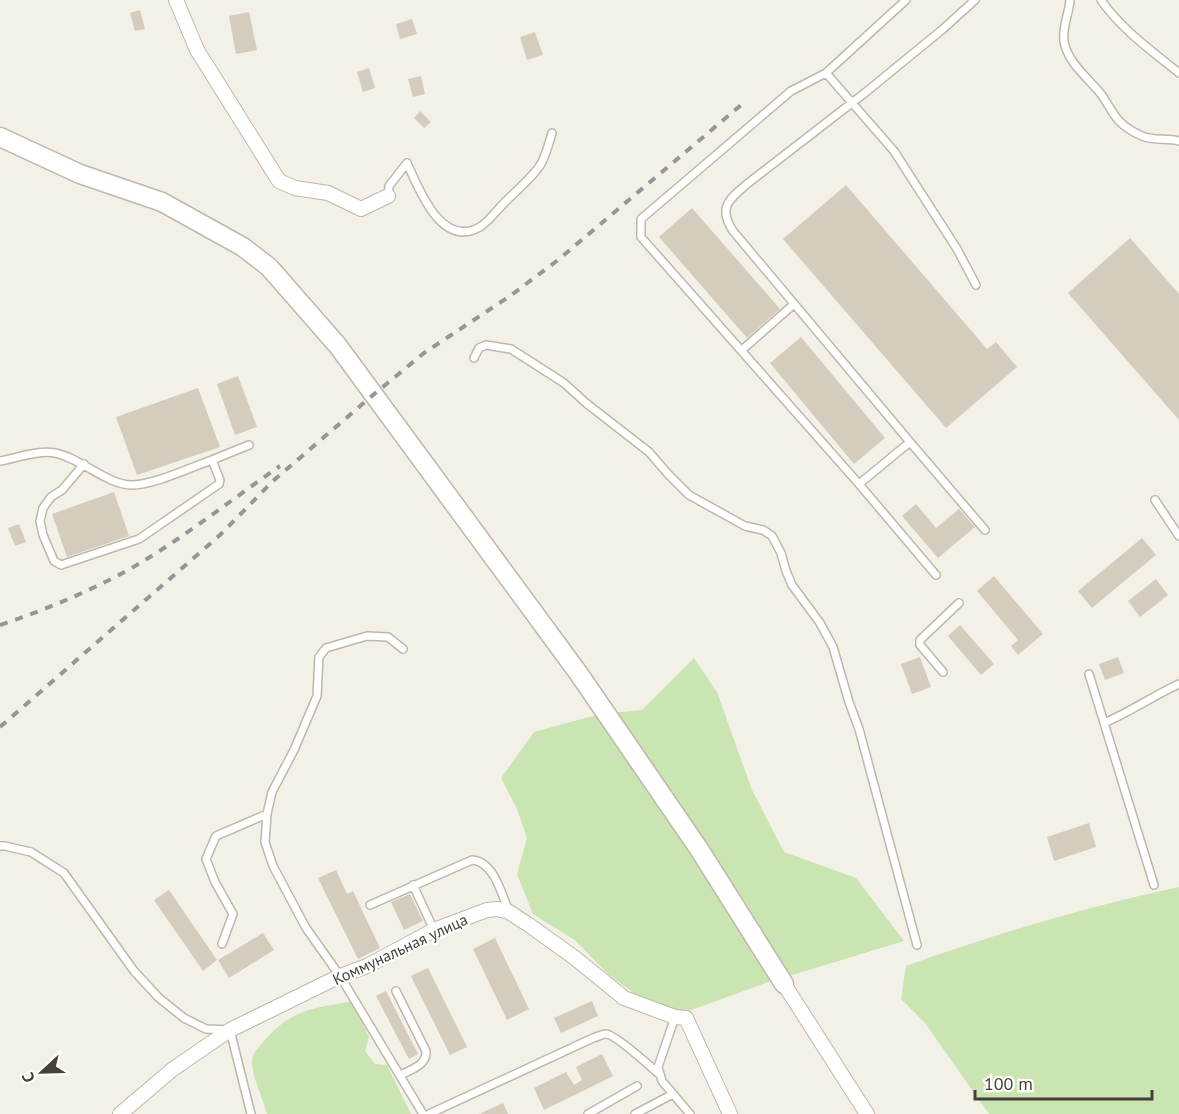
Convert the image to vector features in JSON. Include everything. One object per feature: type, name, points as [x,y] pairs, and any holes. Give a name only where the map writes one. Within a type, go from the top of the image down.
[{"type":"street","points":[[176,0],[196,50],[279,181],[295,188],[328,193],[361,209],[388,196]]},
{"type":"street","points":[[0,137],[80,174],[162,202],[243,247],[269,267],[338,346],[579,674],[699,849],[867,1114]]},
{"type":"street","name":"Коммунальная улица","points":[[120,1114],[173,1069],[230,1030],[340,976],[367,966],[434,930],[487,910],[498,909],[509,912]]},
{"type":"street","points":[[509,912],[575,958],[624,998],[680,1017],[730,1114]]},
{"type":"lane","points":[[906,0],[826,74],[791,91],[641,219],[641,237],[859,484],[936,575]]},
{"type":"lane","points":[[975,0],[853,102],[747,184],[733,196],[725,207],[726,220],[733,231],[985,530]]},
{"type":"lane","points":[[1070,0],[1064,28],[1064,42],[1081,72],[1120,121],[1132,131],[1144,137],[1179,141]]},
{"type":"lane","points":[[1101,0],[1107,9],[1134,35],[1179,73]]},
{"type":"lane","points":[[826,74],[894,151],[957,249],[976,285]]},
{"type":"lane","points":[[388,196],[388,186],[407,163],[420,192],[443,224],[454,230],[468,232],[482,225],[532,175],[542,163],[552,133]]},
{"type":"lane","points":[[742,350],[794,304]]},
{"type":"lane","points":[[474,358],[479,348],[486,345],[511,349],[564,383],[649,452],[689,495],[745,526],[764,530],[772,536],[781,553],[792,585],[820,623],[833,647],[859,729],[917,945]]},
{"type":"lane","points":[[859,484],[910,442]]},
{"type":"lane","points":[[0,461],[52,453],[84,464],[119,482],[133,485],[156,480],[249,445]]},
{"type":"lane","points":[[84,464],[62,490],[51,497],[43,508],[40,521],[48,551],[54,561],[61,565],[138,539],[216,488],[220,480],[212,460]]},
{"type":"lane","points":[[1155,500],[1179,536]]},
{"type":"lane","points":[[943,672],[920,645],[920,640],[959,603]]},
{"type":"lane","points":[[403,649],[388,637],[367,636],[326,648],[319,657],[317,696],[294,750],[272,792],[267,814],[265,842],[273,866],[306,928],[340,976],[423,1114]]},
{"type":"lane","points":[[1089,674],[1154,885]]},
{"type":"lane","points":[[1104,723],[1179,684]]},
{"type":"lane","points":[[222,944],[233,914],[215,882],[206,859],[216,836],[267,814]]},
{"type":"lane","points":[[0,846],[31,852],[64,873],[134,971],[159,998],[184,1018],[206,1029],[230,1030],[251,1114]]},
{"type":"lane","points":[[370,905],[467,861],[477,860],[489,869],[509,912]]},
{"type":"lane","points":[[413,885],[434,930]]},
{"type":"lane","points":[[396,991],[427,1057],[423,1062],[401,1075]]},
{"type":"lane","points":[[659,1074],[659,1059],[680,1017]]},
{"type":"lane","points":[[429,1114],[604,1034],[610,1035],[659,1074],[690,1114]]},
{"type":"lane","points":[[588,1114],[637,1086]]},
{"type":"lane","points":[[635,1114],[673,1094]]},
{"type":"green space","points":[[694,658],[717,692],[752,790],[784,852],[856,878],[904,941],[766,983],[683,1013],[642,999],[609,975],[576,941],[533,914],[517,874],[527,838],[517,809],[501,778],[534,732],[600,714],[642,710]]},
{"type":"green space","points":[[1179,887],[1179,1114],[989,1114],[925,1023],[901,999],[906,966],[1041,922]]},
{"type":"green space","points":[[353,1001],[369,1037],[365,1051],[375,1064],[387,1065],[411,1114],[267,1114],[252,1065],[252,1058],[257,1049],[274,1030],[294,1016],[315,1008]]},
{"type":"building","points":[[140,10],[145,29],[135,31],[130,13]]},
{"type":"building","points":[[249,12],[257,50],[236,54],[229,16]]},
{"type":"building","points":[[412,19],[417,34],[400,39],[396,24]]},
{"type":"building","points":[[535,32],[543,55],[527,60],[520,37]]},
{"type":"building","points":[[369,68],[375,88],[363,92],[357,72]]},
{"type":"building","points":[[421,76],[425,94],[413,97],[408,79]]},
{"type":"building","points":[[420,111],[431,122],[424,128],[414,118]]},
{"type":"building","points":[[846,185],[987,349],[996,342],[1017,367],[946,428],[783,239]]},
{"type":"building","points":[[692,208],[780,309],[747,338],[659,237]]},
{"type":"building","points":[[1130,238],[1179,294],[1179,420],[1068,293]]},
{"type":"building","points":[[801,337],[885,438],[854,464],[770,363]]},
{"type":"building","points":[[238,376],[257,427],[235,435],[217,384]]},
{"type":"building","points":[[198,388],[220,447],[137,475],[116,417]]},
{"type":"building","points":[[114,492],[129,536],[67,557],[52,514]]},
{"type":"building","points":[[916,504],[936,528],[959,509],[975,527],[938,558],[902,516]]},
{"type":"building","points":[[19,524],[26,542],[15,546],[8,528]]},
{"type":"building","points":[[1142,538],[1156,555],[1092,608],[1078,591]]},
{"type":"building","points":[[994,576],[1043,634],[1018,655],[1011,646],[1018,640],[977,591]]},
{"type":"building","points":[[1156,579],[1168,595],[1140,617],[1128,601]]},
{"type":"building","points":[[960,625],[994,664],[981,675],[948,636]]},
{"type":"building","points":[[920,657],[931,687],[912,694],[901,664]]},
{"type":"building","points":[[1118,657],[1124,673],[1105,680],[1099,664]]},
{"type":"building","points":[[1089,823],[1096,847],[1054,861],[1047,837]]},
{"type":"building","points":[[336,870],[347,894],[353,891],[380,948],[358,959],[318,878]]},
{"type":"building","points":[[169,890],[217,960],[203,971],[154,900]]},
{"type":"building","points":[[410,894],[423,921],[404,930],[391,902]]},
{"type":"building","points":[[263,933],[274,950],[229,978],[218,960]]},
{"type":"building","points":[[495,938],[529,1009],[507,1020],[473,949]]},
{"type":"building","points":[[428,968],[467,1047],[450,1055],[411,976]]},
{"type":"building","points":[[386,991],[418,1054],[409,1059],[376,996]]},
{"type":"building","points":[[592,1001],[598,1016],[561,1033],[554,1018]]},
{"type":"building","points":[[602,1054],[613,1076],[544,1110],[534,1088],[566,1072],[574,1085],[582,1080],[576,1067]]},
{"type":"building","points":[[503,1103],[508,1114],[479,1114]]},
{"type":"railway","points":[[0,727],[220,535],[273,481],[373,395],[424,353],[510,296],[558,260],[741,105]]},
{"type":"railway","points":[[0,625],[66,600],[130,569],[280,466]]}]
